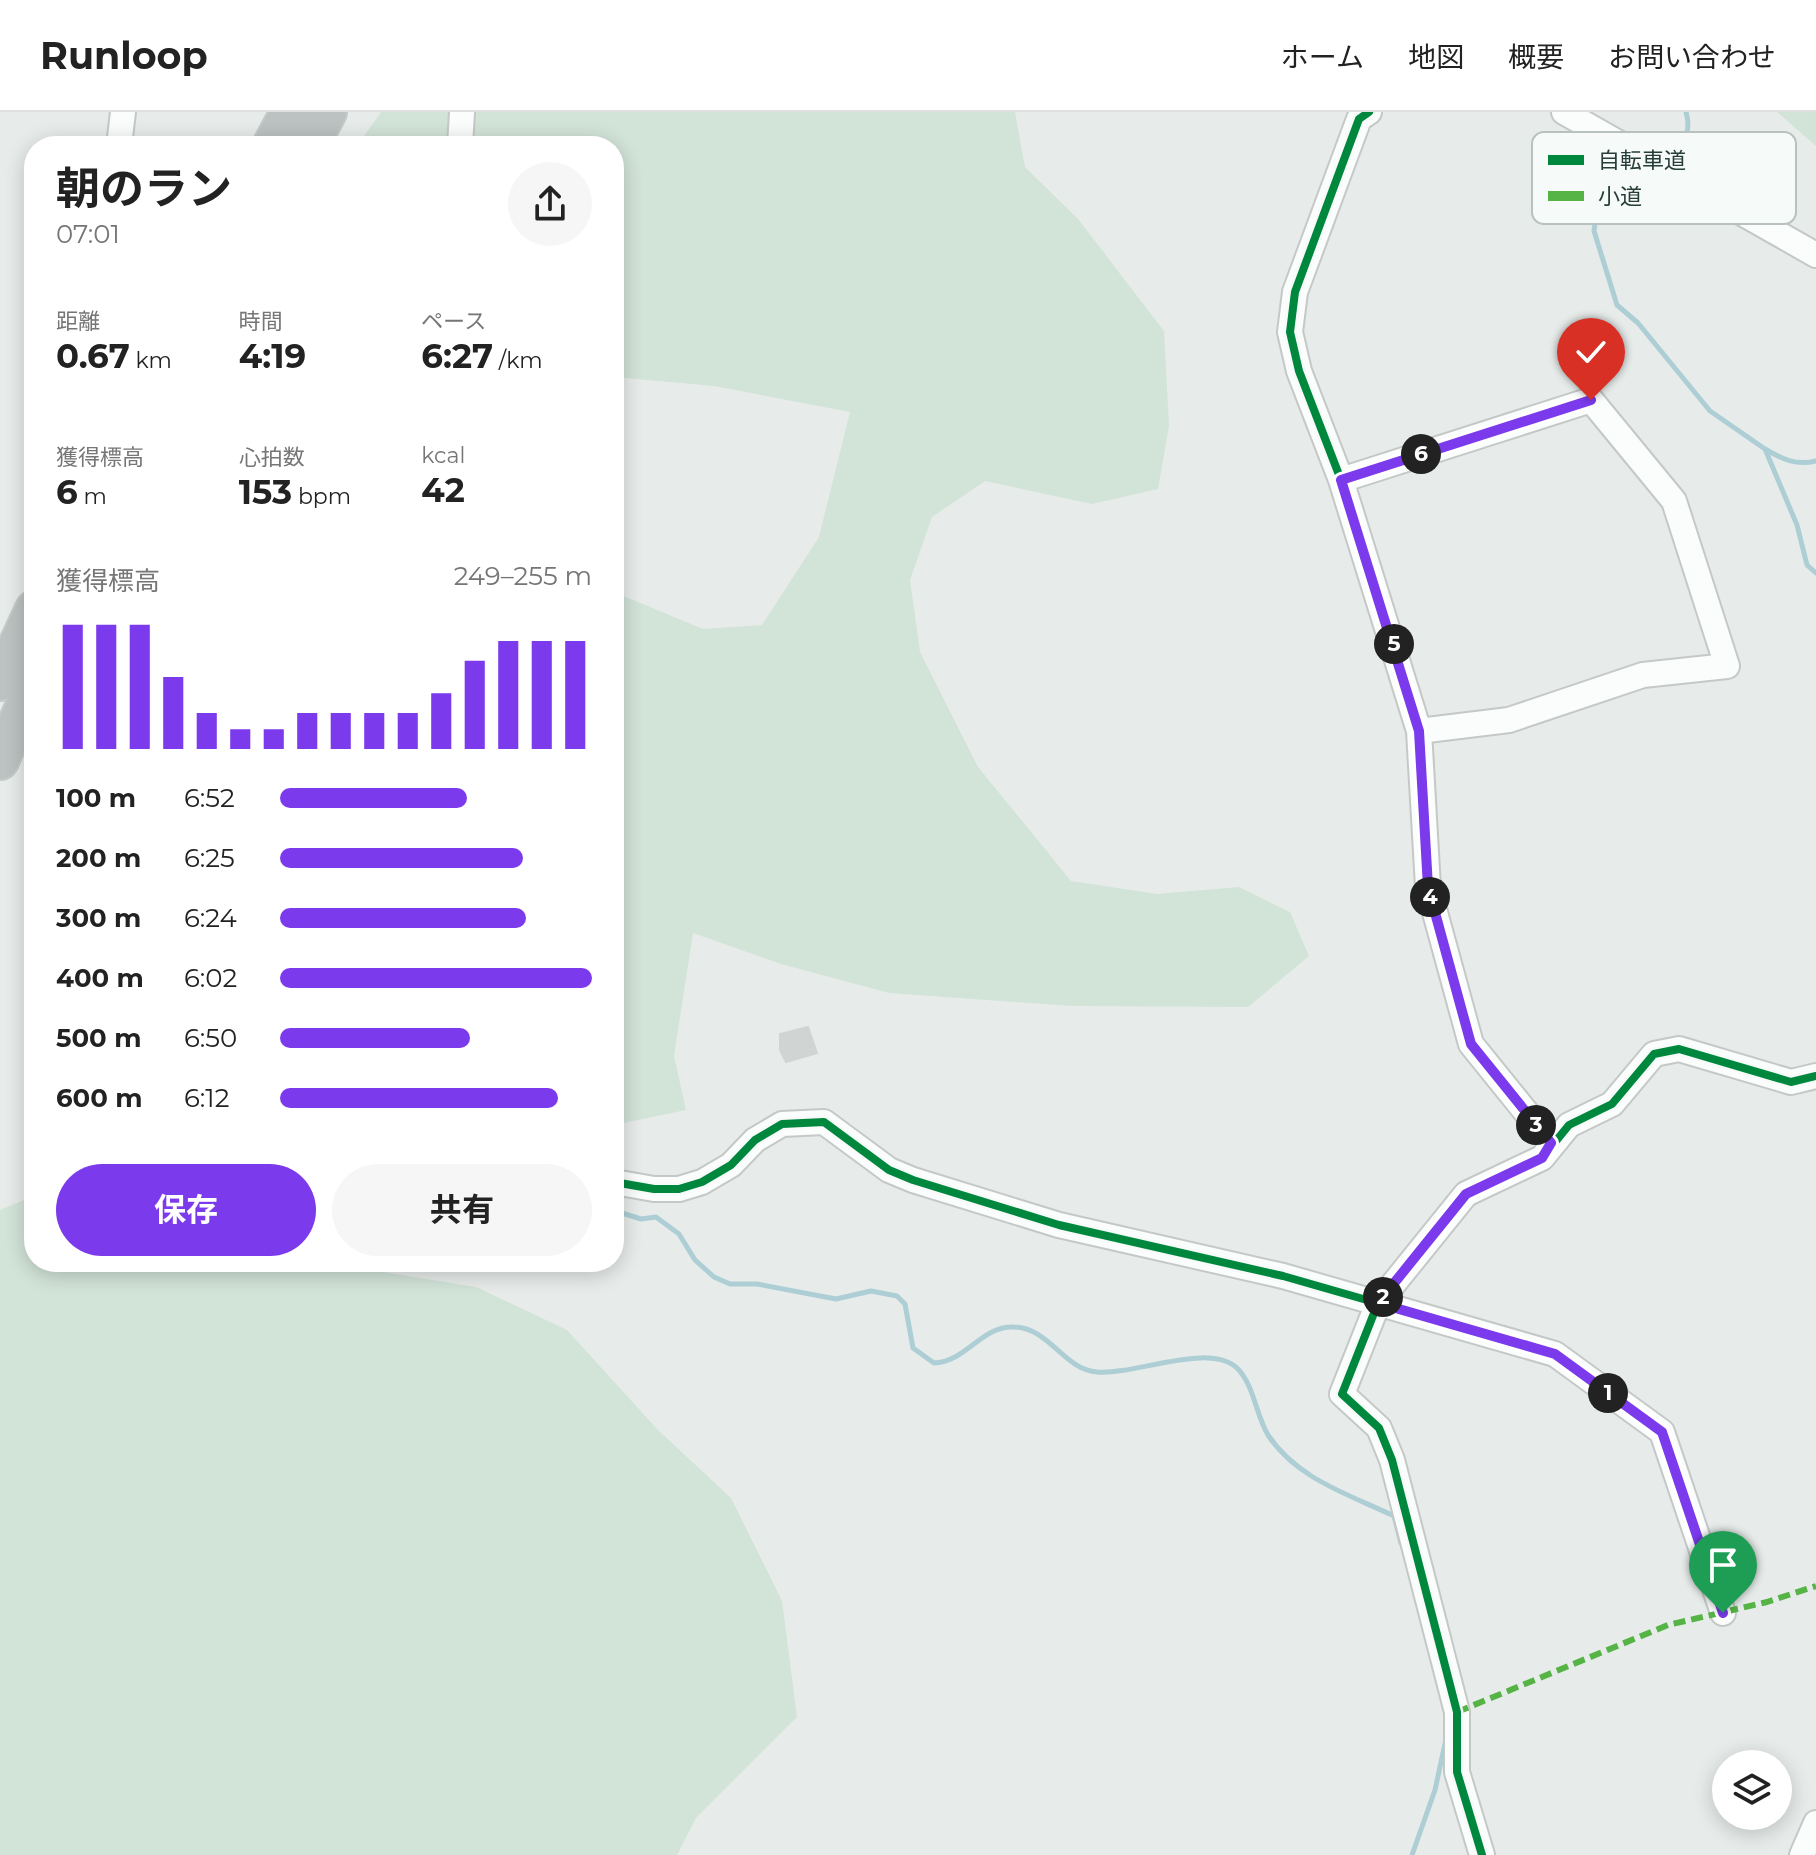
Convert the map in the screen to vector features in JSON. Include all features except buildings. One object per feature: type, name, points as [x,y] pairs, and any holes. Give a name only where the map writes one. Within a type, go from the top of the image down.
[{"type":"highway","points":[[276,136],[289,112]]},
{"type":"highway","points":[[315,136],[328,112]]},
{"type":"highway","points":[[0,682],[24,630]]},
{"type":"highway","points":[[0,761],[24,707]]},
{"type":"street","points":[[120,136],[123,112]]},
{"type":"street","points":[[461,136],[462,112]]},
{"type":"street","points":[[1369,112],[1359,119],[1341,162],[1291,314],[1290,332],[1299,371],[1341,480],[1419,731],[1428,887],[1471,1044],[1551,1143]]},
{"type":"street","points":[[1564,112],[1599,132]]},
{"type":"street","points":[[1761,224],[1816,255]]},
{"type":"street","points":[[1341,480],[1591,400],[1674,501],[1727,666],[1643,675],[1509,720],[1419,731]]},
{"type":"street","points":[[1482,1855],[1457,1772],[1457,1712],[1392,1460],[1379,1428],[1342,1394],[1378,1303],[1466,1194],[1542,1158],[1551,1143],[1569,1125],[1612,1104],[1654,1054],[1667,1049],[1709,1056],[1791,1082],[1816,1076]]},
{"type":"street","points":[[624,1184],[679,1189],[702,1182],[731,1165],[755,1140],[782,1124],[824,1122],[889,1170],[913,1180],[1059,1225],[1283,1276],[1555,1354],[1662,1432],[1723,1613]]},
{"type":"street","points":[[1802,1855],[1816,1823]]},
{"type":"green space","points":[[381,112],[1015,112],[1025,167],[1078,219],[1164,331],[1169,426],[1158,489],[1092,504],[985,481],[932,517],[910,580],[920,652],[978,767],[1071,881],[1157,894],[1239,887],[1290,912],[1309,956],[1248,1007],[1072,1006],[889,993],[781,964],[693,933],[674,1056],[686,1110],[624,1123],[624,596],[703,629],[762,625],[819,537],[850,412],[714,386],[624,378],[624,136],[364,136]]},
{"type":"green space","points":[[1777,112],[1816,112],[1816,146]]},
{"type":"green space","points":[[24,1200],[24,1272],[383,1272],[476,1287],[567,1330],[658,1430],[731,1498],[782,1601],[797,1717],[696,1818],[677,1855],[0,1855],[0,1210]]},
{"type":"waterway","points":[[1686,112],[1687,132]]},
{"type":"waterway","points":[[1595,224],[1594,231],[1617,305],[1638,323],[1710,411],[1765,449],[1797,525],[1807,565],[1816,573]]},
{"type":"waterway","points":[[1765,449],[1789,461],[1816,461]]},
{"type":"waterway","points":[[624,1214],[641,1219],[656,1217],[679,1234],[695,1260],[714,1277],[730,1284],[757,1284],[836,1299],[871,1291],[897,1296],[905,1304],[913,1348],[934,1363],[956,1357],[992,1332],[1014,1327],[1038,1334],[1075,1364],[1097,1372],[1192,1358],[1226,1361],[1243,1376],[1264,1427],[1280,1450],[1293,1463],[1325,1484],[1394,1516],[1401,1543]]},
{"type":"waterway","points":[[1412,1855],[1435,1790],[1446,1739]]},
{"type":"marked path","points":[[1457,1712],[1668,1625],[1767,1602],[1816,1586]]},
{"type":"cycle path","points":[[1369,112],[1359,119],[1295,292],[1290,332],[1299,371],[1341,480],[1419,731],[1428,887],[1471,1044],[1551,1143]]},
{"type":"cycle path","points":[[1482,1855],[1457,1772],[1457,1712],[1392,1460],[1379,1428],[1342,1394],[1378,1303],[1466,1194],[1542,1158],[1569,1125],[1612,1104],[1654,1054],[1679,1049],[1791,1082],[1816,1076]]},
{"type":"cycle path","points":[[624,1184],[679,1189],[702,1182],[731,1165],[755,1140],[782,1124],[824,1122],[889,1170],[913,1180],[1059,1225],[1283,1276],[1555,1354],[1662,1432],[1723,1613]]},
{"type":"route","points":[[1591,400],[1341,480],[1419,731],[1428,887],[1471,1044],[1551,1143],[1542,1158],[1466,1194],[1378,1303],[1555,1354],[1662,1432],[1723,1613]]}]
